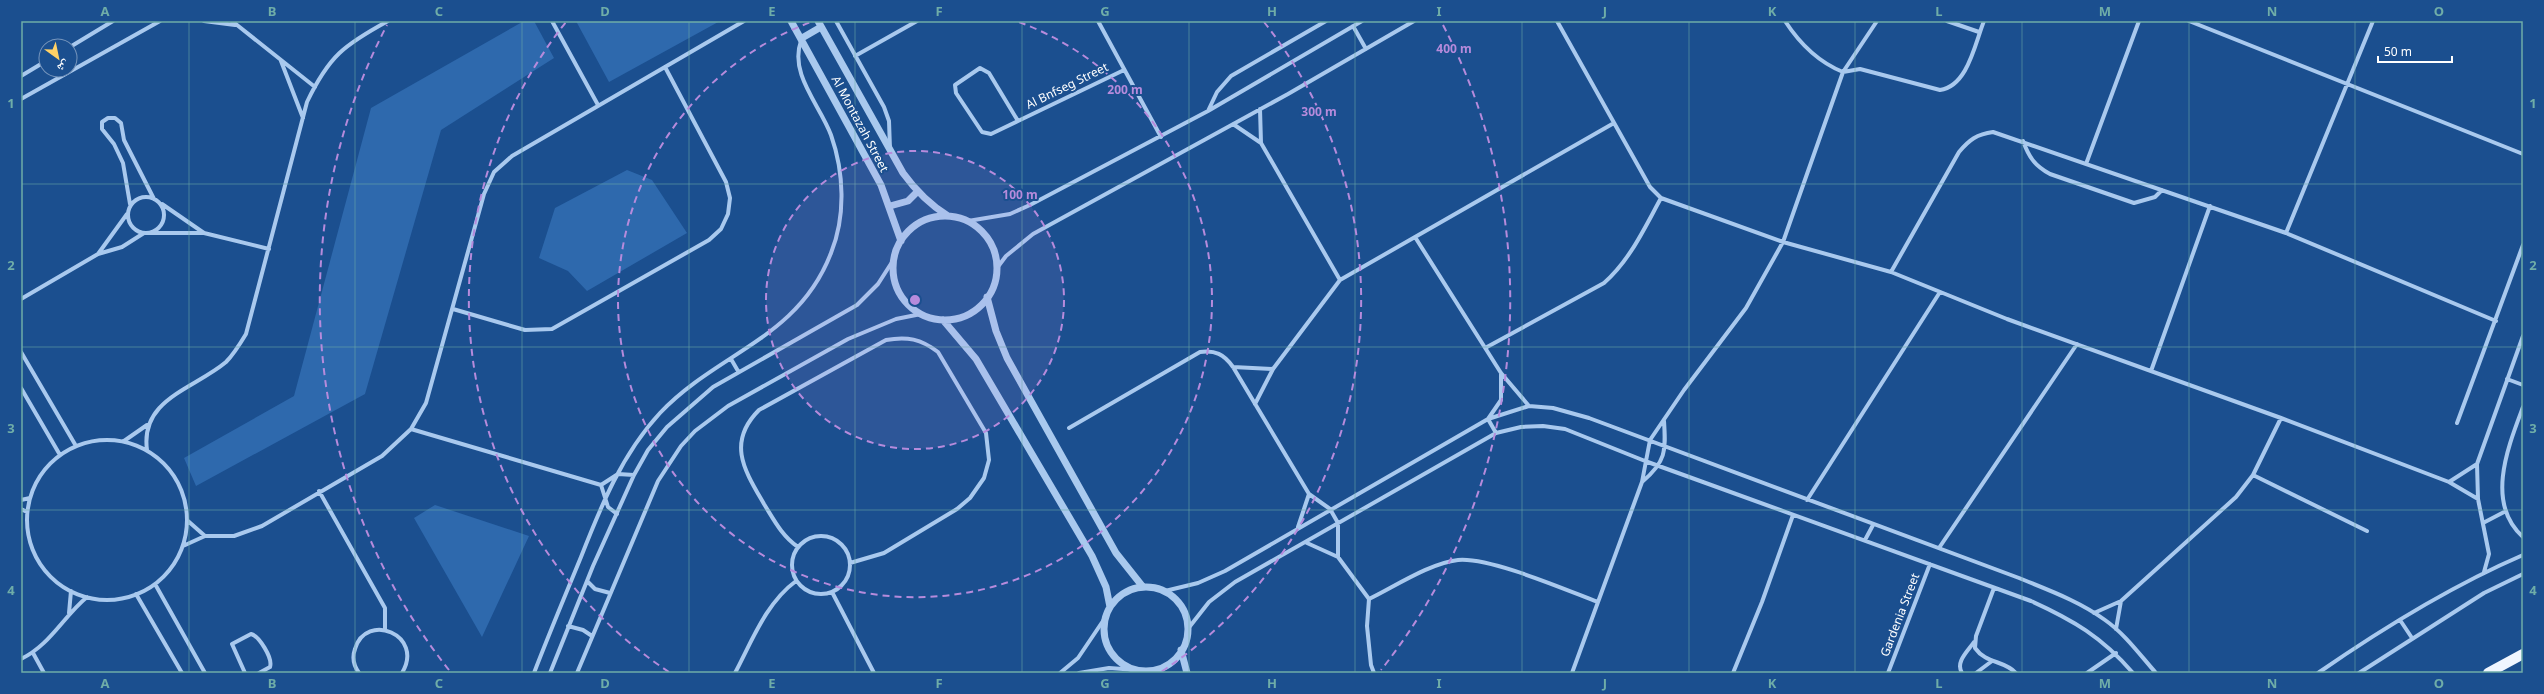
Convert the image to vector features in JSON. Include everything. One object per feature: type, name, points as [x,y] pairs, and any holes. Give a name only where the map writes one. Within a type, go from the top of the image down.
[{"type":"main road","points":[[2488,673],[2523,654]]},
{"type":"street","points":[[78,42],[113,21]]},
{"type":"street","points":[[21,99],[160,21]]},
{"type":"street","points":[[204,21],[234,23],[315,87]]},
{"type":"street","points":[[124,442],[147,425],[157,409],[226,361],[237,349],[251,318],[304,119],[307,102],[324,70],[337,53],[352,41],[388,21]]},
{"type":"street","points":[[552,21],[598,105]]},
{"type":"street","points":[[183,546],[205,536],[227,536],[248,532],[382,456],[411,430],[426,403],[484,194],[494,172],[512,156],[744,21]]},
{"type":"street","name":"Al Montazah Street","points":[[791,21],[802,38],[881,185],[890,206],[901,241]]},
{"type":"street","points":[[836,21],[890,120],[890,150]]},
{"type":"street","points":[[855,56],[917,21]]},
{"type":"street","points":[[1098,21],[1161,136]]},
{"type":"street","points":[[1208,111],[1217,92],[1231,76],[1326,21]]},
{"type":"street","points":[[968,221],[1010,214],[1208,111],[1362,21]]},
{"type":"street","points":[[997,268],[1006,256],[1033,234],[1260,109],[1414,21]]},
{"type":"street","points":[[1557,21],[1650,187],[1661,198],[1783,242],[1891,272],[2077,344],[2281,418],[2449,482],[2478,499]]},
{"type":"street","points":[[1785,21],[1803,45],[1828,66],[1843,72],[1860,69],[1940,90],[1947,89],[1963,75],[1984,21]]},
{"type":"street","points":[[1572,673],[1642,482],[1650,440],[1684,390],[1746,308],[1783,242],[1843,72],[1877,21]]},
{"type":"street","points":[[1947,21],[1979,32]]},
{"type":"street","points":[[2086,164],[2139,21]]},
{"type":"street","points":[[2189,21],[2523,154]]},
{"type":"street","points":[[2286,233],[2373,21]]},
{"type":"street","points":[[534,673],[604,500],[630,452],[660,413],[680,394],[775,329],[809,294],[832,252],[838,229],[841,191],[838,160],[831,134],[801,73],[797,61],[798,50],[802,38],[820,24]]},
{"type":"street","name":"Al Montazah Street","points":[[820,24],[890,150],[917,192],[931,206],[948,216]]},
{"type":"street","points":[[1353,26],[1366,49]]},
{"type":"street","points":[[281,61],[304,119]]},
{"type":"street","points":[[21,76],[38,66]]},
{"type":"street","points":[[453,309],[525,330],[552,329],[695,249],[721,229],[728,214],[730,198],[726,182],[665,67]]},
{"type":"street","name":"Al Bnfseg Street","points":[[1018,121],[989,73],[984,68],[980,68],[955,85],[956,92],[982,132],[991,134],[1124,70]]},
{"type":"street","points":[[1260,109],[1261,144]]},
{"type":"street","points":[[98,254],[127,214],[130,204],[126,172],[114,144],[102,129],[102,122],[108,118],[115,118],[121,123],[124,140],[154,198],[204,233]]},
{"type":"street","points":[[1255,404],[1273,368],[1340,280],[1614,123]]},
{"type":"street","points":[[1233,124],[1261,144],[1340,280]]},
{"type":"street","points":[[1891,272],[1959,152],[1970,139],[1982,133],[1993,132],[2023,141],[2286,233],[2496,321]]},
{"type":"street","points":[[114,144],[124,140]]},
{"type":"street","points":[[2023,141],[2030,158],[2038,167],[2050,174],[2134,203],[2149,200],[2162,190]]},
{"type":"street","points":[[890,206],[908,201],[917,192]]},
{"type":"street","points":[[130,204],[141,197],[154,198]]},
{"type":"street","points":[[1487,348],[1604,283],[1618,271],[1629,256],[1661,198]]},
{"type":"street","points":[[150,233],[161,226],[163,220],[164,214],[159,202]]},
{"type":"street","points":[[2151,371],[2210,206]]},
{"type":"street","points":[[127,214],[134,230],[144,234]]},
{"type":"street","points":[[550,673],[587,581],[634,475],[648,450],[667,427],[713,387],[738,371],[857,305],[878,284],[894,259],[901,241],[913,227],[929,219],[948,216],[968,221],[978,228],[992,246],[997,268],[994,283],[988,298],[968,314],[943,320],[921,314],[902,297],[896,285],[894,259]]},
{"type":"street","points":[[21,299],[98,254],[122,247],[144,234],[204,233],[269,249]]},
{"type":"street","points":[[1415,237],[1487,348],[1501,373],[1529,406]]},
{"type":"street","points":[[2458,423],[2523,244]]},
{"type":"street","points":[[1807,500],[1940,292]]},
{"type":"street","points":[[988,298],[996,331],[1007,358],[1116,553],[1143,587]]},
{"type":"street","points":[[577,673],[658,481],[681,446],[695,431],[728,406],[861,332],[896,319],[921,314]]},
{"type":"street","points":[[943,320],[976,359],[1092,556],[1106,587],[1110,606]]},
{"type":"street","points":[[2484,572],[2489,554],[2478,499],[2477,464],[2523,336]]},
{"type":"street","points":[[798,547],[780,531],[745,470],[740,447],[747,425],[759,410],[886,340],[900,337],[914,338],[927,344],[938,352],[986,433],[989,451],[987,468],[979,488],[960,507],[884,554],[850,563]]},
{"type":"street","points":[[1939,548],[2077,344]]},
{"type":"street","points":[[1069,428],[1200,352],[1210,351],[1220,353],[1233,367],[1309,494],[1330,509],[1338,523],[1338,557]]},
{"type":"street","points":[[21,352],[76,446]]},
{"type":"street","points":[[731,359],[738,371]]},
{"type":"street","points":[[1233,367],[1273,368]]},
{"type":"street","points":[[1488,419],[1501,400],[1501,373]]},
{"type":"street","points":[[2507,379],[2523,385]]},
{"type":"street","points":[[21,388],[60,455]]},
{"type":"street","points":[[1165,591],[1212,577],[1488,419],[1529,406],[1553,408],[1589,418],[1873,525],[1939,548],[2069,599],[2094,613],[2116,629],[2156,673]]},
{"type":"street","points":[[2523,407],[2503,466],[2502,488],[2506,511],[2512,524],[2523,537]]},
{"type":"street","points":[[2094,613],[2121,601],[2231,502],[2253,475],[2281,418]]},
{"type":"street","points":[[1488,419],[1496,433]]},
{"type":"street","points":[[1642,482],[1660,466],[1666,447],[1664,421]]},
{"type":"street","points":[[147,425],[145,438],[147,450]]},
{"type":"street","points":[[1186,673],[1181,650],[1187,630],[1201,610],[1223,590],[1496,433],[1521,427],[1543,426],[1565,429],[1645,461],[1866,540],[2064,615],[2091,632],[2116,653],[2133,673]]},
{"type":"street","points":[[411,430],[600,485],[618,474],[634,475]]},
{"type":"street","points":[[108,440],[124,442],[147,450],[169,469],[178,481],[185,500],[188,521],[183,546],[176,561],[155,584],[136,594],[104,600],[87,597],[70,591],[57,583],[37,559],[28,528],[30,498],[40,477],[60,455],[76,446],[108,440]]},
{"type":"street","points":[[2449,482],[2477,464]]},
{"type":"street","points":[[2253,475],[2367,530]]},
{"type":"street","points":[[600,485],[604,500],[610,510],[617,514]]},
{"type":"street","points":[[319,491],[385,608],[385,630]]},
{"type":"street","points":[[1298,528],[1309,494]]},
{"type":"street","points":[[21,500],[30,498]]},
{"type":"street","points":[[21,509],[28,512]]},
{"type":"street","points":[[2483,523],[2506,511]]},
{"type":"street","points":[[1733,673],[1762,602],[1793,515]]},
{"type":"street","points":[[188,521],[205,536]]},
{"type":"street","points":[[1866,540],[1873,525]]},
{"type":"street","points":[[828,537],[843,547],[850,563],[845,580],[832,592],[816,594],[808,592],[796,581],[792,568],[792,560],[798,547],[812,538],[828,537]]},
{"type":"street","points":[[1307,543],[1338,557],[1369,600],[1367,626],[1371,665],[1374,673]]},
{"type":"street","points":[[2318,673],[2364,641],[2400,620],[2484,572],[2523,555]]},
{"type":"street","points":[[1369,600],[1438,565],[1457,560],[1468,560],[1527,576],[1598,602]]},
{"type":"street","name":"Gardenia Street","points":[[1888,673],[1930,564]]},
{"type":"street","points":[[2359,673],[2484,593],[2523,574]]},
{"type":"street","points":[[587,581],[594,589],[610,592]]},
{"type":"street","points":[[735,673],[770,608],[781,594],[796,581]]},
{"type":"street","points":[[155,584],[206,673]]},
{"type":"street","points":[[1060,673],[1078,658],[1105,618],[1110,606],[1119,596],[1130,590],[1143,587],[1165,591],[1175,598],[1182,608],[1187,630]]},
{"type":"street","points":[[1962,673],[1960,669],[1960,661],[1974,642],[1994,588]]},
{"type":"street","points":[[69,614],[70,591]]},
{"type":"street","points":[[832,592],[874,673]]},
{"type":"street","points":[[136,594],[182,673]]},
{"type":"street","points":[[21,659],[33,653],[53,635],[69,614],[87,597]]},
{"type":"street","points":[[2116,629],[2121,601]]},
{"type":"street","points":[[1105,618],[1104,631],[1106,645],[1114,656],[1124,665],[1142,671]]},
{"type":"street","points":[[2400,620],[2412,638]]},
{"type":"street","points":[[568,626],[583,630],[592,636]]},
{"type":"street","points":[[359,673],[354,658],[356,645],[370,632],[385,630],[400,638],[406,649],[407,662],[402,673]]},
{"type":"street","points":[[245,673],[231,647],[233,642],[251,634],[256,636],[270,660],[270,667],[259,673]]},
{"type":"street","points":[[1974,642],[1979,653],[1992,661],[2004,664],[2016,673]]},
{"type":"street","points":[[1079,673],[1109,668],[1142,671],[1165,665],[1181,650]]},
{"type":"street","points":[[33,653],[44,673]]},
{"type":"street","points":[[2087,673],[2116,653]]},
{"type":"street","points":[[1976,673],[1992,661]]},
{"type":"shaded area","points":[[524,21],[534,21],[554,58],[441,130],[365,394],[196,486],[184,458],[294,396],[371,108]]},
{"type":"shaded area","points":[[576,21],[720,21],[609,82]]},
{"type":"shaded area","points":[[627,170],[652,180],[687,233],[587,291],[568,271],[539,258],[555,208]]},
{"type":"shaded area","points":[[435,505],[529,536],[482,637],[414,518]]}]
